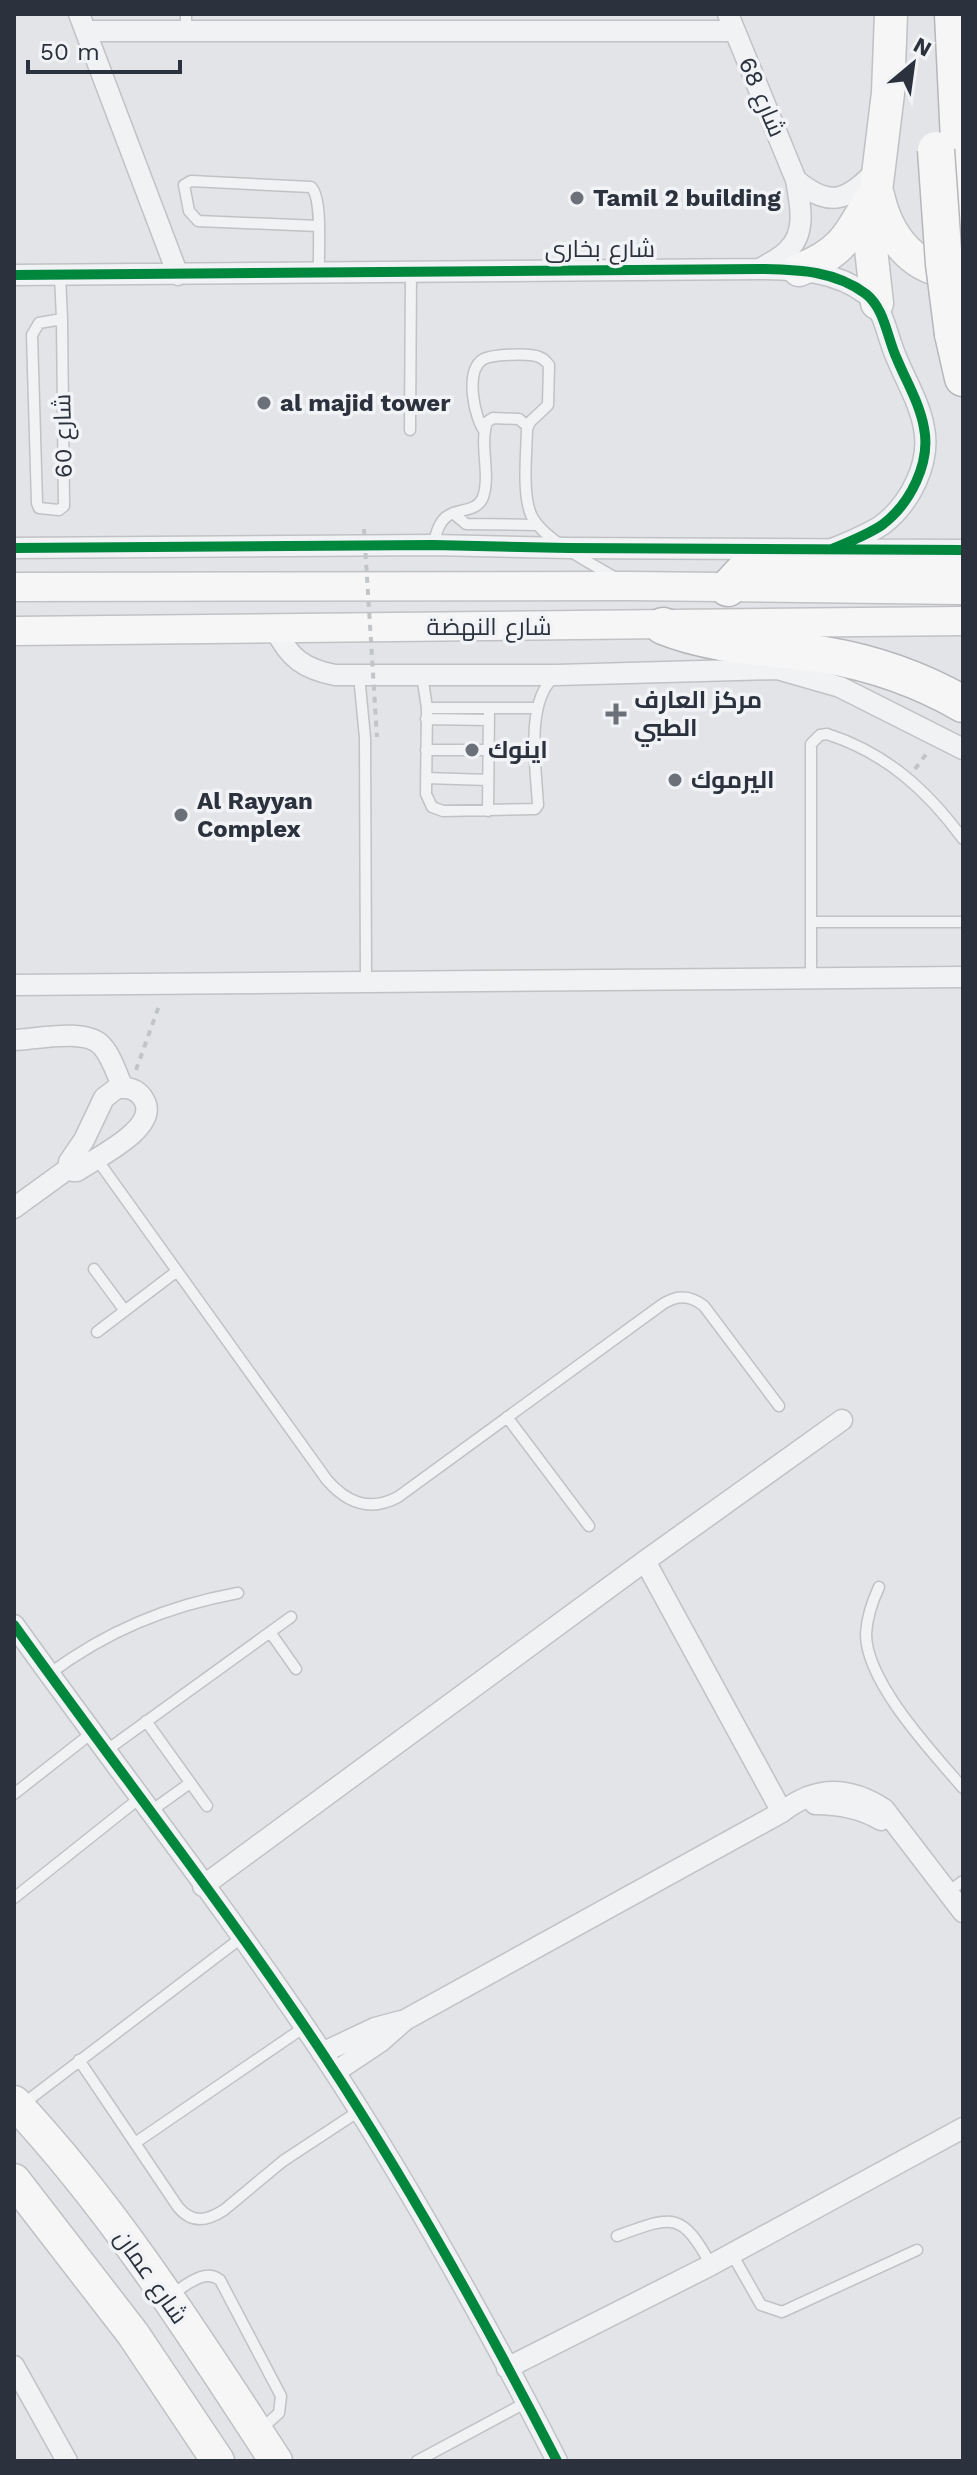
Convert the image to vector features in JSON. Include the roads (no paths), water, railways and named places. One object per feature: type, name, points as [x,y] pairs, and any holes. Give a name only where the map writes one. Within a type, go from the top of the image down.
[{"type":"highway","points":[[928,14],[948,152],[963,225]]},
{"type":"highway","points":[[953,14],[943,248],[953,334],[963,378]]},
{"type":"highway","points":[[728,588],[743,572],[754,568],[963,567]]},
{"type":"highway","points":[[663,626],[685,635],[729,645],[862,663],[928,686],[963,704]]},
{"type":"main road","points":[[877,303],[870,240],[888,93],[891,14]]},
{"type":"main road","points":[[799,270],[819,262],[845,243],[878,178]]},
{"type":"main road","points":[[878,178],[883,215],[902,248],[917,260],[935,268],[963,271]]},
{"type":"main road","name":"شارع النهضة","points":[[14,587],[629,586],[963,590]]},
{"type":"main road","name":"شارع النهضة","points":[[14,631],[963,621]]},
{"type":"main road","name":"شارع عمان","points":[[16,2104],[97,2202],[166,2297],[276,2461]]},
{"type":"main road","name":"شارع عمان","points":[[14,2180],[126,2324],[218,2461]]},
{"type":"street","points":[[178,275],[82,23],[731,22]]},
{"type":"street","name":"شارع 68","points":[[731,22],[796,180],[801,211],[797,236],[789,250],[760,269]]},
{"type":"street","points":[[796,180],[811,193],[835,199],[878,178]]},
{"type":"street","name":"شارع بخارى","points":[[14,275],[411,270],[799,270],[840,279],[877,303]]},
{"type":"street","points":[[832,549],[883,524],[908,495],[924,462],[924,426],[877,303]]},
{"type":"street","points":[[14,548],[433,545],[963,550]]},
{"type":"street","points":[[275,629],[284,647],[307,666],[335,675],[557,675],[777,669],[840,687],[963,749]]},
{"type":"street","points":[[14,985],[963,977]]},
{"type":"street","points":[[14,1040],[87,1036],[101,1045],[121,1089]]},
{"type":"street","points":[[121,1089],[136,1091],[145,1101],[145,1120],[137,1131],[77,1171],[69,1168],[69,1162],[84,1140],[104,1098],[121,1089]]},
{"type":"street","points":[[14,1208],[69,1168]]},
{"type":"street","points":[[203,1886],[842,1420]]},
{"type":"street","points":[[645,1561],[782,1812]]},
{"type":"street","points":[[14,1625],[146,1804],[335,2072],[418,2207],[557,2461]]},
{"type":"street","points":[[335,2072],[380,2042],[405,2020],[782,1812],[800,1806],[838,1805],[875,1816],[906,1839],[956,1887],[963,1912]]},
{"type":"street","points":[[322,2053],[375,2028],[405,2020]]},
{"type":"street","points":[[507,2368],[732,2254],[963,2128]]},
{"type":"street","points":[[14,2366],[67,2461]]},
{"type":"lane","points":[[318,226],[198,221],[191,215],[184,185],[191,181],[311,187],[316,192],[318,226],[319,272]]},
{"type":"lane","points":[[410,430],[411,270]]},
{"type":"lane","name":"شارع 60","points":[[60,275],[62,319],[64,506],[59,510],[45,510],[39,508],[37,503],[32,335],[39,323],[62,319]]},
{"type":"lane","points":[[485,432],[473,408],[474,377],[478,364],[490,356],[538,356],[549,365],[548,405],[527,429]]},
{"type":"lane","points":[[433,545],[442,521],[453,513],[474,507],[483,496],[487,422],[493,418],[519,419],[525,422],[527,429],[528,501],[537,525],[629,586]]},
{"type":"lane","points":[[453,513],[461,521],[471,524],[537,525]]},
{"type":"lane","points":[[359,675],[365,738],[366,981]]},
{"type":"lane","points":[[422,675],[427,713],[427,802],[443,811],[531,811],[538,805],[536,708],[544,688],[557,675]]},
{"type":"lane","points":[[427,713],[489,714],[536,708]]},
{"type":"lane","points":[[488,811],[489,714]]},
{"type":"lane","points":[[811,978],[811,744],[820,735],[834,736],[909,777],[963,839]]},
{"type":"lane","points":[[426,750],[489,750]]},
{"type":"lane","points":[[426,778],[488,780]]},
{"type":"lane","points":[[811,922],[963,922]]},
{"type":"lane","points":[[96,1158],[327,1480],[350,1500],[369,1505],[389,1501],[666,1302],[686,1297],[704,1306],[779,1406]]},
{"type":"lane","points":[[94,1269],[125,1311]]},
{"type":"lane","points":[[97,1332],[177,1271]]},
{"type":"lane","points":[[507,1417],[589,1526]]},
{"type":"lane","points":[[879,1587],[869,1611],[866,1636],[871,1662],[917,1734],[963,1788]]},
{"type":"lane","points":[[49,1674],[99,1640],[152,1615],[238,1593]]},
{"type":"lane","points":[[107,1750],[291,1617]]},
{"type":"lane","points":[[270,1632],[296,1669]]},
{"type":"lane","points":[[146,1721],[207,1806]]},
{"type":"lane","points":[[14,1794],[93,1732]]},
{"type":"lane","points":[[14,1898],[146,1804],[190,1783]]},
{"type":"lane","points":[[16,2104],[241,1938]]},
{"type":"lane","points":[[135,2143],[303,2028]]},
{"type":"lane","points":[[79,2060],[183,2213],[198,2220],[206,2220],[224,2210],[275,2166],[359,2111]]},
{"type":"lane","points":[[617,2236],[655,2222],[683,2225],[695,2236],[711,2265]]},
{"type":"lane","points":[[732,2254],[761,2305],[782,2312],[917,2250]]},
{"type":"lane","points":[[166,2297],[204,2275],[213,2275],[220,2280],[281,2396],[279,2413],[257,2432]]},
{"type":"lane","points":[[417,2461],[527,2402]]},
{"type":"place","name":"Tamil 2 building","points":[[577,198]]},
{"type":"place","name":"al majid tower","points":[[264,403]]},
{"type":"place","name":"مركز العارف الطبي","points":[[616,714]]},
{"type":"place","name":"اينوك","points":[[472,750]]},
{"type":"place","name":"اليرموك","points":[[675,780]]},
{"type":"place","name":"Al Rayyan Complex","points":[[181,815]]}]
